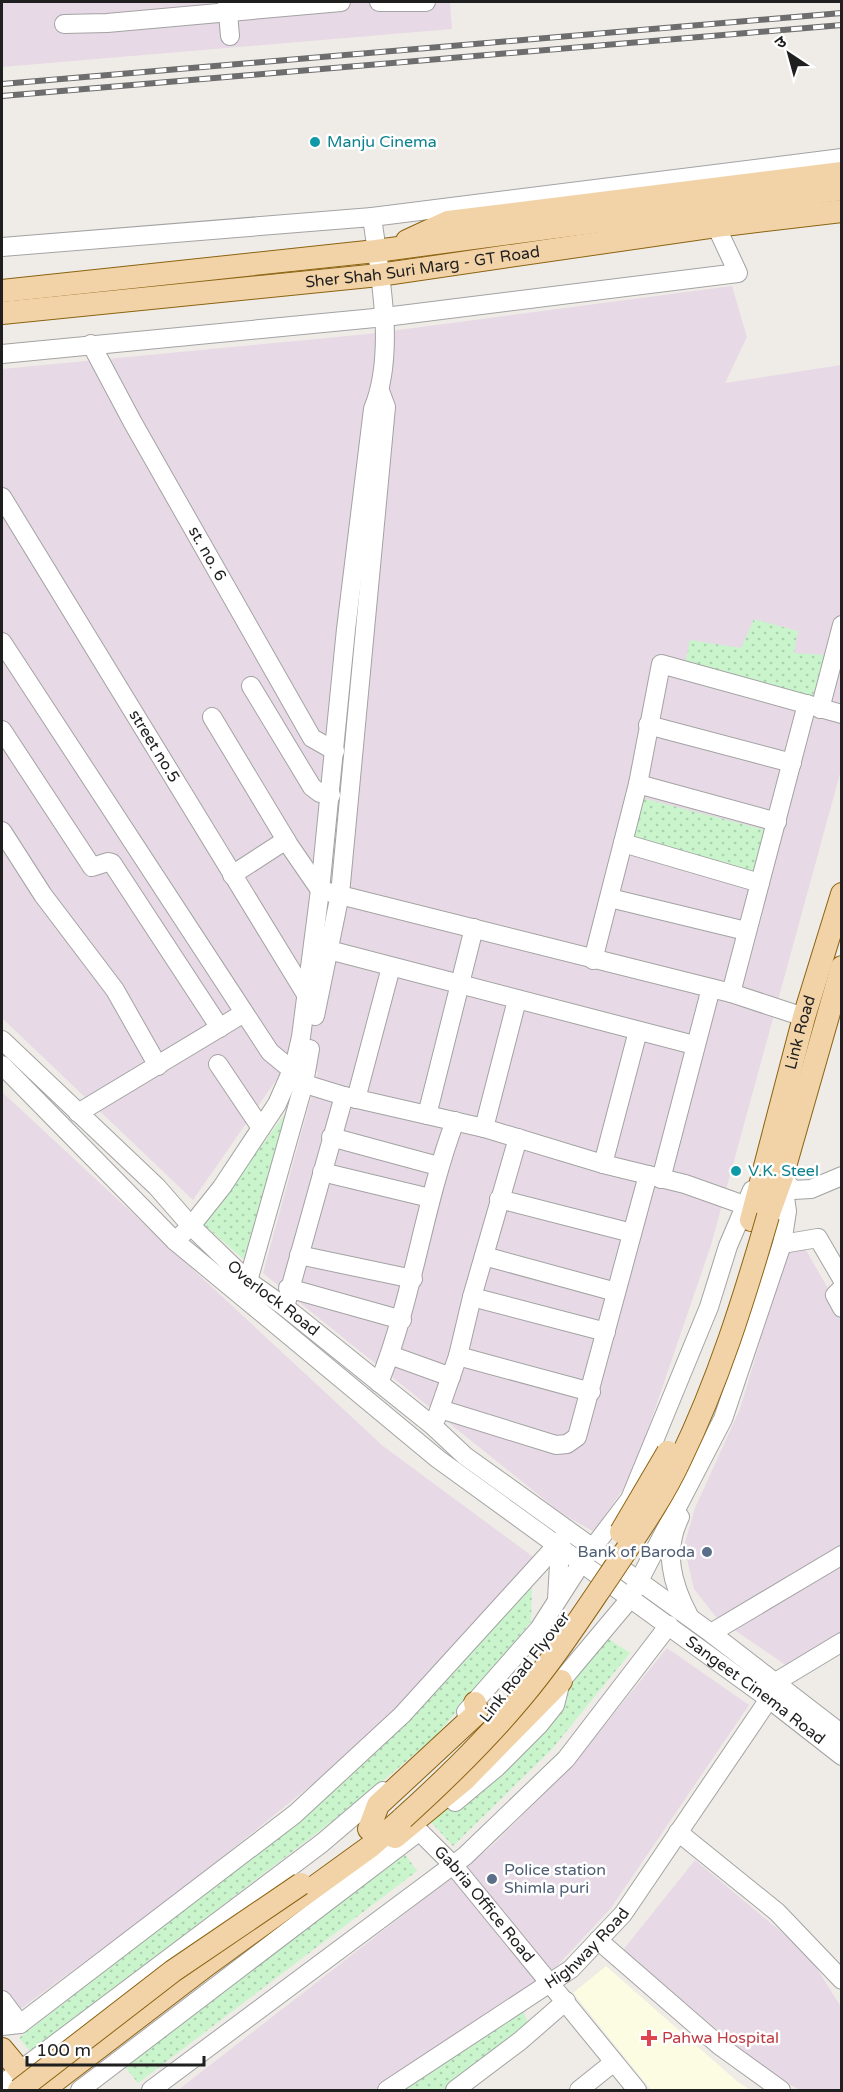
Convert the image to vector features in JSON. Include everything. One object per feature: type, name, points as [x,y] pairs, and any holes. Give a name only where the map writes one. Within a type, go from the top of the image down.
[{"type":"main road","points":[[388,249],[448,222],[842,173]]},
{"type":"main road","name":"Sher Shah Suri Marg - GT Road","points":[[2,291],[388,249],[842,189]]},
{"type":"main road","name":"Sher Shah Suri Marg - GT Road","points":[[2,313],[379,275],[716,226],[842,211]]},
{"type":"main road","name":"Link Road","points":[[772,1174],[804,1017],[842,894]]},
{"type":"main road","name":"Link Road","points":[[772,1174],[836,1013],[842,967]]},
{"type":"main road","name":"Link Road Flyover","points":[[43,2091],[453,1773],[521,1698],[563,1644],[652,1512],[680,1461],[714,1384],[744,1301],[755,1214],[772,1174]]},
{"type":"main road","points":[[474,1709],[378,1805],[370,1838],[396,1837],[415,1823],[464,1780],[561,1681]]},
{"type":"main road","name":"Link Road Flyover","points":[[13,2082],[116,2014],[370,1838]]},
{"type":"main road","points":[[2,2049],[13,2082],[36,2091]]},
{"type":"street","points":[[64,24],[227,7],[341,2]]},
{"type":"street","points":[[379,2],[426,2]]},
{"type":"street","points":[[227,7],[230,36]]},
{"type":"street","points":[[2,247],[372,218],[842,158]]},
{"type":"street","points":[[175,1240],[191,1226],[222,1187],[296,1078],[320,890],[346,629],[372,420],[380,391],[385,317],[379,275],[388,249],[372,218]]},
{"type":"street","points":[[2,354],[385,317],[738,273],[716,226]]},
{"type":"street","name":"st. no. 6","points":[[92,344],[133,423],[312,738],[335,751]]},
{"type":"street","points":[[248,1281],[329,950],[340,894],[363,631],[377,526],[386,407],[380,391]]},
{"type":"street","name":"street no.5","points":[[2,497],[307,996]]},
{"type":"street","points":[[731,993],[792,763],[842,625]]},
{"type":"street","points":[[2,642],[270,1052],[296,1078],[350,1097],[484,1128],[654,1177],[755,1214],[728,1246],[709,1307],[630,1499],[587,1554],[539,1629],[474,1709],[377,1797],[322,1843],[13,2082]]},
{"type":"street","points":[[593,960],[638,784],[661,664],[842,714]]},
{"type":"street","points":[[251,686],[308,781],[320,793],[330,795]]},
{"type":"street","points":[[212,717],[286,840],[320,890],[731,993],[804,1017]]},
{"type":"street","points":[[648,725],[792,763]]},
{"type":"street","points":[[2,730],[92,867],[112,863],[219,1028]]},
{"type":"street","points":[[638,784],[777,822]]},
{"type":"street","points":[[2,831],[43,896],[115,990],[158,1066]]},
{"type":"street","points":[[232,874],[286,840]]},
{"type":"street","points":[[623,843],[759,883]]},
{"type":"street","points":[[610,898],[746,931]]},
{"type":"street","points":[[427,1115],[474,928]]},
{"type":"street","points":[[329,950],[459,986],[694,1045]]},
{"type":"street","points":[[285,1307],[288,1288],[332,1137],[350,1097],[391,967]]},
{"type":"street","points":[[518,1138],[472,1297],[458,1356],[437,1418],[556,1445],[567,1444],[577,1437],[591,1392],[632,1233],[654,1177],[711,988]]},
{"type":"street","points":[[484,1128],[517,1000]]},
{"type":"street","points":[[78,1113],[244,1013]]},
{"type":"street","points":[[603,1164],[638,1031]]},
{"type":"street","name":"Overlock Road","points":[[2,1040],[157,1187],[191,1226],[248,1281],[285,1307],[379,1383],[437,1418],[452,1442],[465,1456],[569,1530],[587,1554]]},
{"type":"street","points":[[218,1064],[261,1128]]},
{"type":"street","name":"Overlock Road","points":[[2,1065],[175,1240],[438,1459],[558,1547],[587,1554]]},
{"type":"street","points":[[379,1383],[402,1320],[438,1166],[455,1121]]},
{"type":"street","points":[[332,1137],[438,1166]]},
{"type":"street","points":[[322,1172],[430,1198]]},
{"type":"street","points":[[772,1174],[793,1190],[801,1191],[842,1176]]},
{"type":"street","points":[[80,2091],[419,1831],[497,1767],[555,1706],[561,1681],[630,1600],[637,1580],[723,1419],[782,1244],[787,1211],[772,1174]]},
{"type":"street","points":[[499,1199],[632,1233]]},
{"type":"street","points":[[782,1244],[814,1237],[835,1249],[842,1279]]},
{"type":"street","points":[[299,1256],[412,1279]]},
{"type":"street","points":[[484,1256],[616,1292]]},
{"type":"street","points":[[288,1288],[402,1320]]},
{"type":"street","points":[[842,1288],[835,1295],[842,1308]]},
{"type":"street","points":[[472,1297],[606,1332]]},
{"type":"street","points":[[390,1355],[451,1377]]},
{"type":"street","points":[[458,1356],[591,1392]]},
{"type":"street","points":[[691,1620],[676,1592],[669,1562],[676,1526],[723,1428],[723,1419]]},
{"type":"street","points":[[438,1459],[452,1442]]},
{"type":"street","points":[[2,2000],[11,2025],[295,1814],[402,1715],[558,1547],[569,1530]]},
{"type":"street","points":[[557,1599],[558,1547]]},
{"type":"street","name":"Sangeet Cinema Road","points":[[587,1554],[637,1580],[711,1633],[842,1756]]},
{"type":"street","name":"Sangeet Cinema Road","points":[[587,1554],[630,1600],[842,1734]]},
{"type":"street","points":[[711,1633],[842,1554]]},
{"type":"street","points":[[151,2091],[453,1865],[566,1759],[669,1625]]},
{"type":"street","points":[[772,1691],[842,1642]]},
{"type":"street","name":"Highway Road","points":[[387,2091],[571,1969],[622,1914],[772,1691]]},
{"type":"street","name":"Gabria Office Road","points":[[419,1831],[453,1865],[551,1982],[637,2091]]},
{"type":"street","points":[[678,1832],[777,1912],[842,1980]]},
{"type":"street","points":[[598,1940],[720,2046],[781,2091]]},
{"type":"street","points":[[455,2091],[520,2041],[566,2001]]},
{"type":"street","points":[[579,2091],[614,2062]]},
{"type":"shaded area","points":[[2,2],[450,2],[452,29],[2,67]]},
{"type":"shaded area","points":[[732,286],[747,337],[725,383],[841,365],[841,770],[711,1245],[632,1476],[594,1532],[561,1513],[263,1273],[318,1072],[290,1060],[193,1200],[2,1018],[2,369],[368,334]]},
{"type":"shaded area","points":[[2,1092],[383,1446],[540,1562],[373,1735],[183,1889],[19,2010],[2,1987]]},
{"type":"shaded area","points":[[803,1245],[841,1311],[841,1636],[787,1666],[716,1617],[694,1589],[684,1546],[695,1508],[740,1409],[787,1251]]},
{"type":"shaded area","points":[[667,1648],[749,1705],[611,1908],[557,1966],[374,2090],[178,2090],[492,1846],[574,1763]]},
{"type":"shaded area","points":[[695,1860],[808,1954],[841,2007],[841,2090],[800,2090],[770,2074],[623,1950]]},
{"type":"shaded area","name":"Pahwa Hospital","points":[[606,1966],[739,2083],[751,2090],[651,2090],[573,1993]]},
{"type":"green space","points":[[754,619],[798,631],[794,653],[826,655],[812,698],[685,664],[690,640],[741,648]]},
{"type":"green space","points":[[638,797],[766,830],[753,875],[626,849]]},
{"type":"green space","points":[[294,1102],[248,1263],[203,1224]]},
{"type":"green space","points":[[532,1588],[531,1622],[436,1736],[365,1796],[31,2052],[19,2038],[295,1823],[515,1593]]},
{"type":"green space","points":[[607,1638],[630,1653],[552,1749],[453,1846],[431,1822],[529,1726]]},
{"type":"green space","points":[[399,1846],[417,1871],[138,2083],[119,2059]]},
{"type":"green space","points":[[522,2009],[528,2023],[443,2090],[400,2090]]},
{"type":"railway","points":[[2,84],[842,13]]},
{"type":"railway","points":[[2,96],[842,25]]},
{"type":"place","name":"Manju Cinema","points":[[315,142]]},
{"type":"place","name":"V.K. Steel","points":[[736,1171]]},
{"type":"place","name":"Bank of Baroda","points":[[707,1552]]},
{"type":"place","name":"Police station Shimla puri","points":[[492,1879]]},
{"type":"place","name":"Pahwa Hospital","points":[[649,2038]]}]
